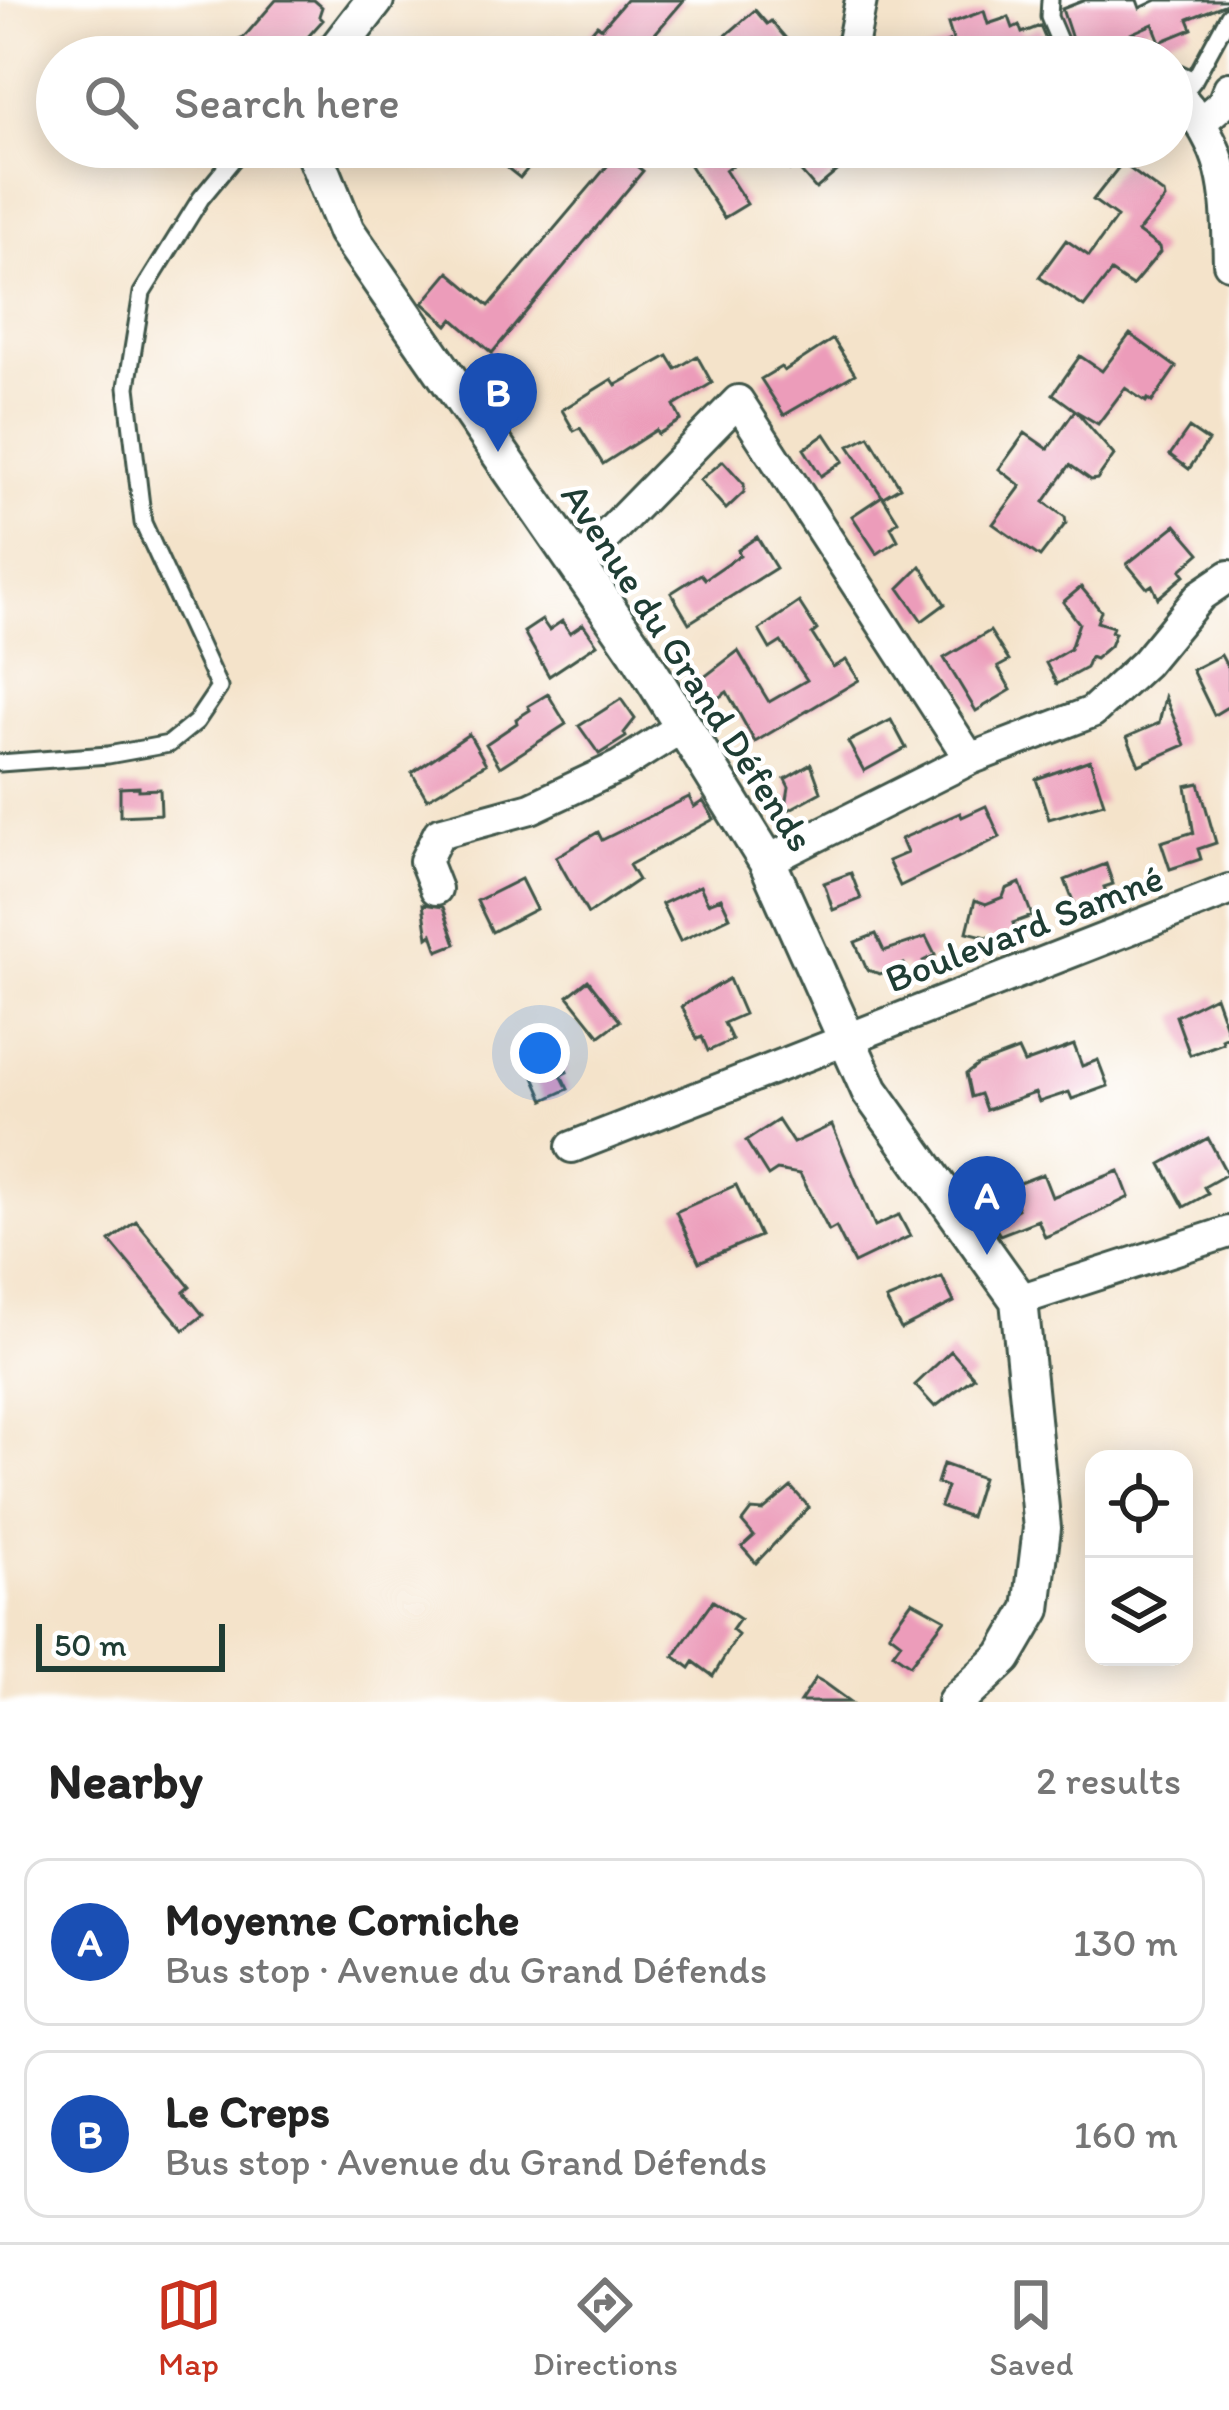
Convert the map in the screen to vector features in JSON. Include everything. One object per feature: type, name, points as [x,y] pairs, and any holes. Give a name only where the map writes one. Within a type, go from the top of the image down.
[{"type":"street","points":[[347,36],[375,0]]},
{"type":"street","points":[[854,36],[860,0]]},
{"type":"street","points":[[1202,121],[1222,103],[1229,88]]},
{"type":"street","points":[[1193,107],[1227,177],[1229,263]]},
{"type":"street","name":"Avenue du Grand Défends","points":[[320,168],[346,231],[685,725],[767,861],[870,1090],[1019,1300],[1042,1528],[1032,1610],[1004,1657],[956,1702]]},
{"type":"street","points":[[577,566],[738,401],[970,758]]},
{"type":"street","points":[[767,861],[970,758],[1092,712],[1145,663],[1201,596],[1229,576]]},
{"type":"street","points":[[436,889],[424,861],[439,833],[531,808],[620,766],[685,725]]},
{"type":"street","name":"Boulevard Samné","points":[[572,1147],[1229,890]]},
{"type":"street","points":[[1019,1300],[1229,1232]]},
{"type":"lane","points":[[1050,0],[1048,17],[1057,36]]},
{"type":"lane","points":[[1193,67],[1229,15]]},
{"type":"lane","points":[[0,763],[170,744],[196,722],[219,688],[143,523],[127,387],[142,293],[201,198],[226,168]]},
{"type":"building","points":[[276,0],[314,0],[322,7],[319,16],[323,20],[309,36],[245,36]]},
{"type":"building","points":[[626,0],[684,0],[653,36],[588,36],[597,25],[602,28]]},
{"type":"building","points":[[1085,0],[1137,0],[1140,8],[1157,0],[1229,0],[1188,19],[1192,29],[1175,36],[1158,36],[1153,24],[1126,36],[1071,36],[1062,9]]},
{"type":"building","points":[[755,10],[784,36],[725,36]]},
{"type":"building","points":[[984,11],[988,24],[1009,17],[1013,28],[1019,25],[1022,33],[1040,26],[1044,36],[952,36],[948,24]]},
{"type":"building","points":[[507,168],[528,168],[520,178]]},
{"type":"building","points":[[605,168],[643,171],[492,353],[453,319],[448,325],[423,303],[449,272],[489,306]]},
{"type":"building","points":[[692,168],[728,168],[747,204],[724,218]]},
{"type":"building","points":[[798,168],[841,168],[816,189]]},
{"type":"building","points":[[1118,168],[1129,168],[1165,199],[1138,232],[1160,252],[1132,286],[1111,272],[1084,307],[1039,277],[1066,240],[1089,256],[1117,217],[1093,200]]},
{"type":"building","points":[[1130,334],[1176,367],[1152,402],[1125,388],[1098,424],[1076,411],[1114,455],[1097,479],[1091,480],[1070,465],[1044,502],[1065,517],[1066,523],[1040,557],[993,524],[1021,486],[999,469],[1025,433],[1048,449],[1075,410],[1053,394],[1080,356],[1102,371]]},
{"type":"building","points":[[833,339],[855,374],[784,415],[761,379],[781,367],[784,371]]},
{"type":"building","points":[[668,356],[676,369],[697,356],[712,383],[674,406],[681,420],[603,464],[562,410],[612,379],[616,385]]},
{"type":"building","points":[[1189,428],[1208,441],[1189,469],[1170,455]]},
{"type":"building","points":[[825,434],[843,461],[821,476],[804,449]]},
{"type":"building","points":[[869,436],[900,487],[883,497],[898,521],[891,527],[898,540],[877,554],[852,516],[882,496],[849,446]]},
{"type":"building","points":[[723,461],[744,484],[744,492],[726,509],[700,480]]},
{"type":"building","points":[[1176,525],[1200,553],[1181,570],[1185,575],[1158,598],[1152,585],[1147,588],[1127,564]]},
{"type":"building","points":[[757,537],[776,568],[689,623],[671,593],[701,574],[705,579]]},
{"type":"building","points":[[921,566],[945,604],[922,621],[899,588]]},
{"type":"building","points":[[1081,587],[1101,611],[1097,622],[1113,627],[1115,633],[1110,646],[1095,659],[1090,657],[1086,668],[1057,684],[1046,663],[1070,649],[1079,623],[1063,602]]},
{"type":"building","points":[[799,602],[833,667],[846,660],[859,680],[755,742],[727,692],[712,702],[699,681],[738,651],[769,702],[807,680],[781,642],[770,649],[759,630]]},
{"type":"building","points":[[542,620],[549,630],[562,621],[570,633],[583,624],[597,644],[549,676],[524,632]]},
{"type":"building","points":[[990,631],[1009,661],[998,667],[1011,690],[976,711],[944,658]]},
{"type":"building","points":[[1221,655],[1229,670],[1229,706],[1214,715],[1192,670]]},
{"type":"building","points":[[548,694],[566,724],[500,767],[486,744]]},
{"type":"building","points":[[1165,697],[1185,745],[1139,765],[1127,737],[1159,723]]},
{"type":"building","points":[[621,699],[635,719],[626,737],[599,754],[579,726]]},
{"type":"building","points":[[891,720],[906,748],[864,771],[848,742]]},
{"type":"building","points":[[469,734],[486,764],[427,799],[412,773]]},
{"type":"building","points":[[1090,760],[1104,803],[1049,819],[1036,779]]},
{"type":"building","points":[[811,764],[821,792],[785,812],[789,787],[785,779]]},
{"type":"building","points":[[1199,783],[1216,843],[1198,849],[1201,859],[1170,869],[1161,842],[1194,835],[1186,786]]},
{"type":"building","points":[[120,788],[160,789],[161,814],[120,816]]},
{"type":"building","points":[[689,797],[694,807],[703,801],[714,819],[629,865],[638,880],[588,914],[556,857],[598,832],[602,840]]},
{"type":"building","points":[[986,806],[1000,837],[900,886],[888,861],[907,853],[901,839]]},
{"type":"building","points":[[1106,864],[1113,884],[1104,887],[1108,897],[1076,909],[1065,880]]},
{"type":"building","points":[[851,873],[861,899],[833,910],[824,883]]},
{"type":"building","points":[[521,879],[536,909],[492,932],[477,901]]},
{"type":"building","points":[[1020,883],[1032,916],[1013,923],[1016,931],[995,939],[967,932],[975,900],[986,904]]},
{"type":"building","points":[[700,886],[708,903],[721,898],[730,917],[680,941],[662,904]]},
{"type":"building","points":[[423,904],[443,907],[456,944],[438,951],[432,934],[428,937]]},
{"type":"building","points":[[876,934],[884,951],[926,937],[935,955],[923,961],[925,967],[908,974],[904,964],[880,974],[867,970],[855,942]]},
{"type":"building","points":[[729,979],[744,1014],[724,1023],[732,1040],[708,1051],[682,1006]]},
{"type":"building","points":[[588,980],[620,1021],[600,1036],[568,996]]},
{"type":"building","points":[[1215,996],[1229,1036],[1223,1043],[1190,1055],[1176,1016]]},
{"type":"building","points":[[552,1038],[567,1072],[561,1075],[568,1089],[544,1100],[522,1050]]},
{"type":"building","points":[[1074,1045],[1082,1066],[1098,1060],[1108,1086],[1072,1099],[1069,1092],[1039,1102],[1035,1093],[986,1110],[980,1094],[971,1097],[966,1074],[978,1065],[1018,1050],[1024,1063]]},
{"type":"building","points":[[778,1120],[793,1143],[832,1125],[875,1226],[899,1215],[910,1236],[854,1263],[836,1227],[829,1231],[800,1174],[777,1170],[768,1176],[746,1141]]},
{"type":"building","points":[[1208,1138],[1227,1174],[1204,1187],[1208,1194],[1184,1207],[1161,1164]]},
{"type":"building","points":[[1119,1171],[1129,1197],[1065,1229],[1045,1237],[1038,1220],[1000,1235],[993,1224],[1018,1209],[1009,1187],[1043,1174],[1052,1197]]},
{"type":"building","points":[[736,1185],[760,1236],[699,1262],[676,1212]]},
{"type":"building","points":[[136,1221],[190,1287],[184,1292],[203,1315],[184,1330],[110,1241]]},
{"type":"building","points":[[942,1277],[954,1302],[901,1329],[886,1300]]},
{"type":"building","points":[[951,1351],[974,1377],[935,1407],[915,1385]]},
{"type":"building","points":[[943,1464],[982,1478],[970,1517],[940,1506],[947,1487],[937,1483]]},
{"type":"building","points":[[791,1487],[809,1507],[756,1563],[742,1547],[754,1536],[742,1522],[751,1510],[763,1511]]},
{"type":"building","points":[[713,1601],[740,1619],[732,1630],[738,1635],[713,1676],[694,1662],[690,1668],[674,1656]]},
{"type":"building","points":[[912,1601],[945,1619],[910,1665],[893,1653],[901,1642],[889,1633]]},
{"type":"building","points":[[816,1678],[825,1683],[851,1702],[800,1702]]},
{"type":"place","name":"Le Creps","points":[[498,452]]},
{"type":"place","name":"Moyenne Corniche","points":[[987,1255]]}]
